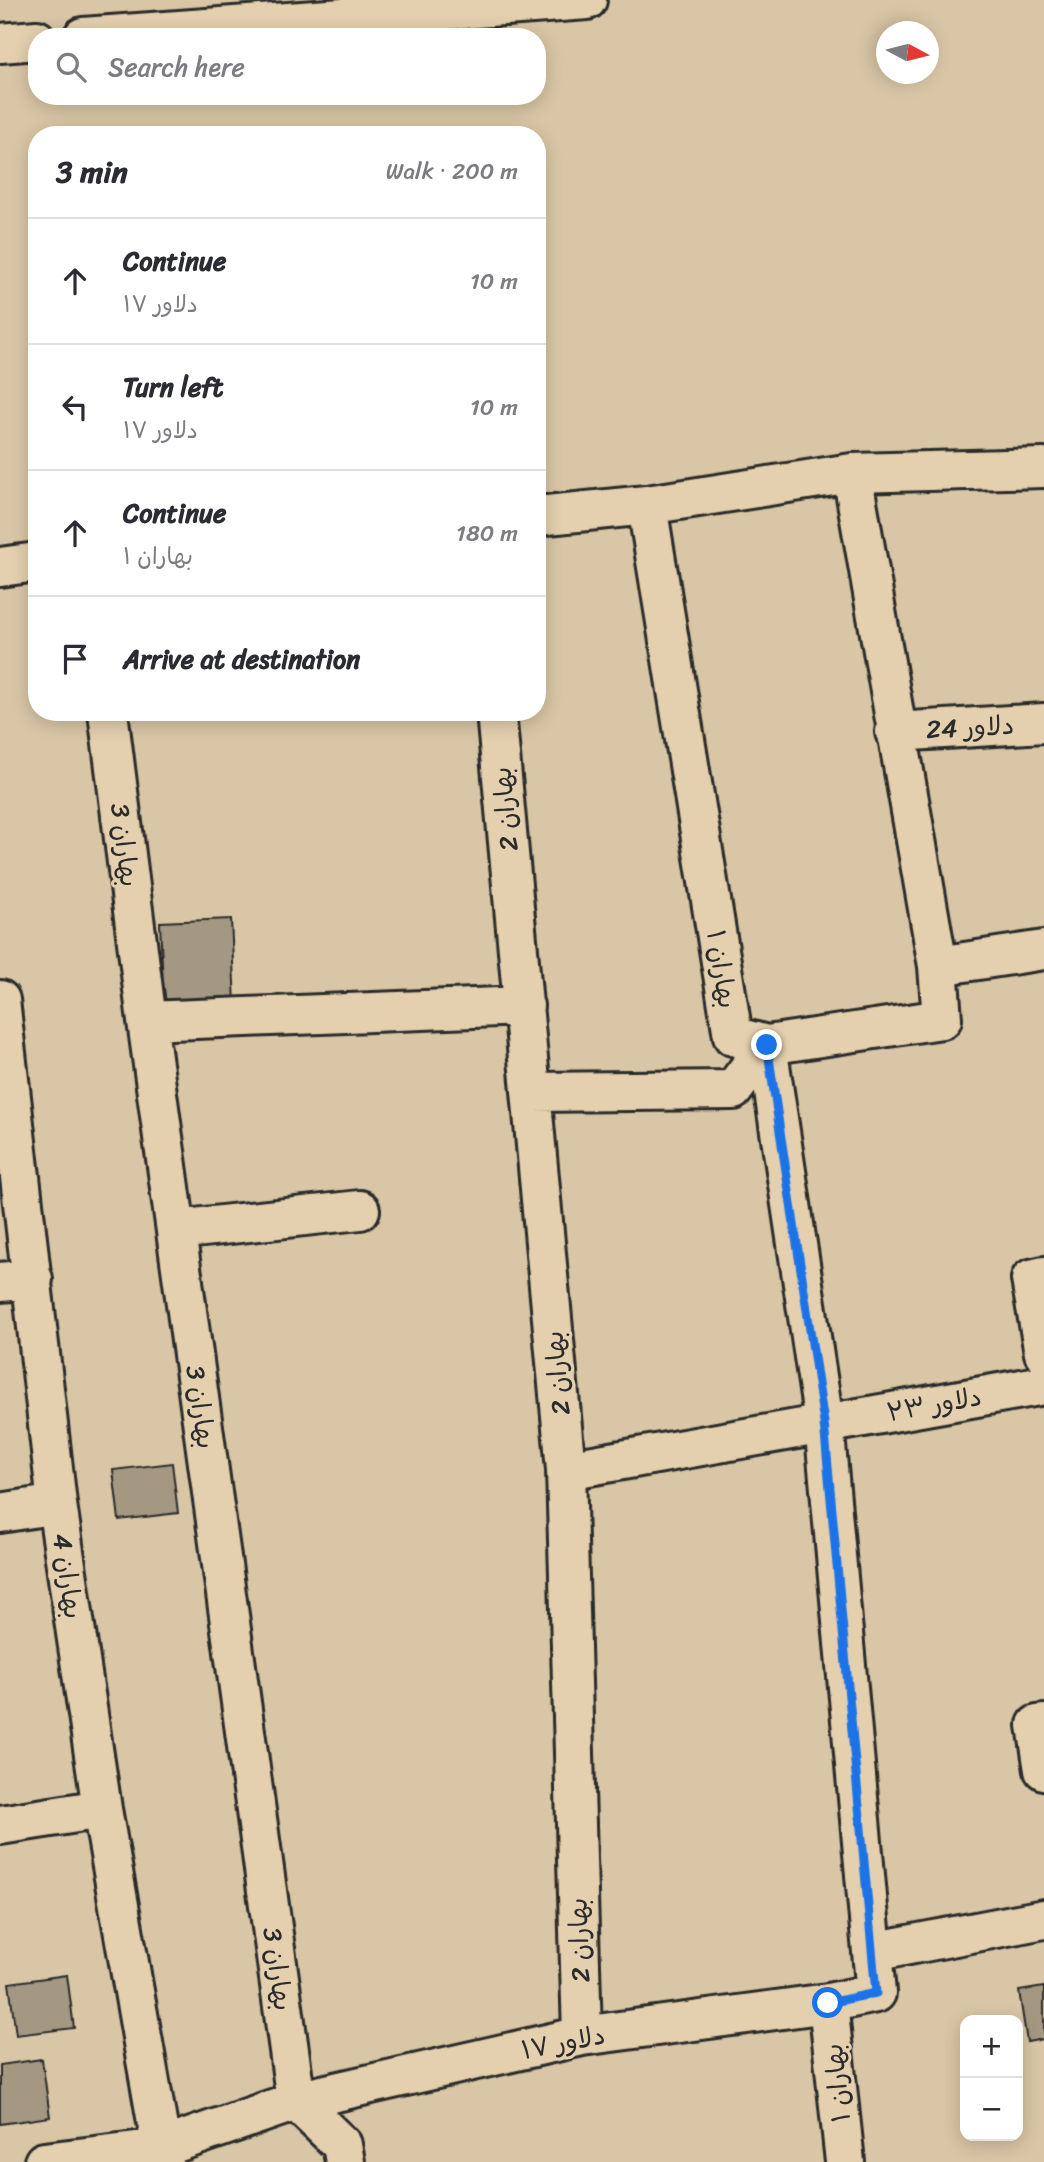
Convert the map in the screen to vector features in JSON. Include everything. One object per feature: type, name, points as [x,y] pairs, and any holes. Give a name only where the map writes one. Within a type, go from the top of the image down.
[{"type":"street","points":[[206,28],[587,0]]},
{"type":"street","points":[[0,43],[28,41]]},
{"type":"street","points":[[546,515],[647,505],[852,473],[1044,468]]},
{"type":"street","points":[[532,1092],[733,1090],[767,1045],[942,1019],[938,966],[895,732],[852,473]]},
{"type":"street","name":"بهاران ۱","points":[[647,505],[733,1036],[767,1045]]},
{"type":"street","points":[[0,567],[28,563]]},
{"type":"street","name":"بهاران 3","points":[[109,721],[147,1021],[296,2101]]},
{"type":"street","name":"بهاران 2","points":[[497,721],[566,1470],[582,2036]]},
{"type":"street","name":"دلاور 24","points":[[895,732],[1044,723]]},
{"type":"street","points":[[938,966],[1044,950]]},
{"type":"street","name":"بهاران 4","points":[[0,1000],[16,1281],[57,1504],[102,1809],[162,2155]]},
{"type":"street","points":[[147,1021],[524,1006]]},
{"type":"street","points":[[767,1045],[824,1423],[872,1952],[1044,1919]]},
{"type":"street","points":[[176,1230],[360,1210]]},
{"type":"street","points":[[1044,1276],[1031,1279],[1044,1353]]},
{"type":"street","name":"دلاور ۲۳","points":[[566,1470],[1044,1385]]},
{"type":"street","points":[[0,1513],[57,1504]]},
{"type":"street","points":[[1044,1724],[1037,1726],[1044,1770]]},
{"type":"street","points":[[0,1825],[102,1809]]},
{"type":"street","name":"دلاور ۱۷","points":[[44,2162],[162,2155],[296,2101],[582,2036],[828,2003],[876,1993],[872,1952]]},
{"type":"street","name":"بهاران ۱","points":[[828,2003],[845,2162]]},
{"type":"street","points":[[296,2101],[342,2144],[345,2162]]},
{"type":"building","points":[[231,919],[235,1004],[164,1007],[160,922]]},
{"type":"building","points":[[172,1463],[178,1513],[119,1520],[113,1470]]},
{"type":"building","points":[[67,1975],[74,2028],[16,2035],[9,1983]]},
{"type":"building","points":[[1044,1987],[1044,2039],[1027,2042],[1019,1991]]},
{"type":"building","points":[[42,2059],[50,2117],[0,2124],[0,2065]]},
{"type":"route","points":[[767,1045],[824,1423],[876,1993],[828,2003]]}]
